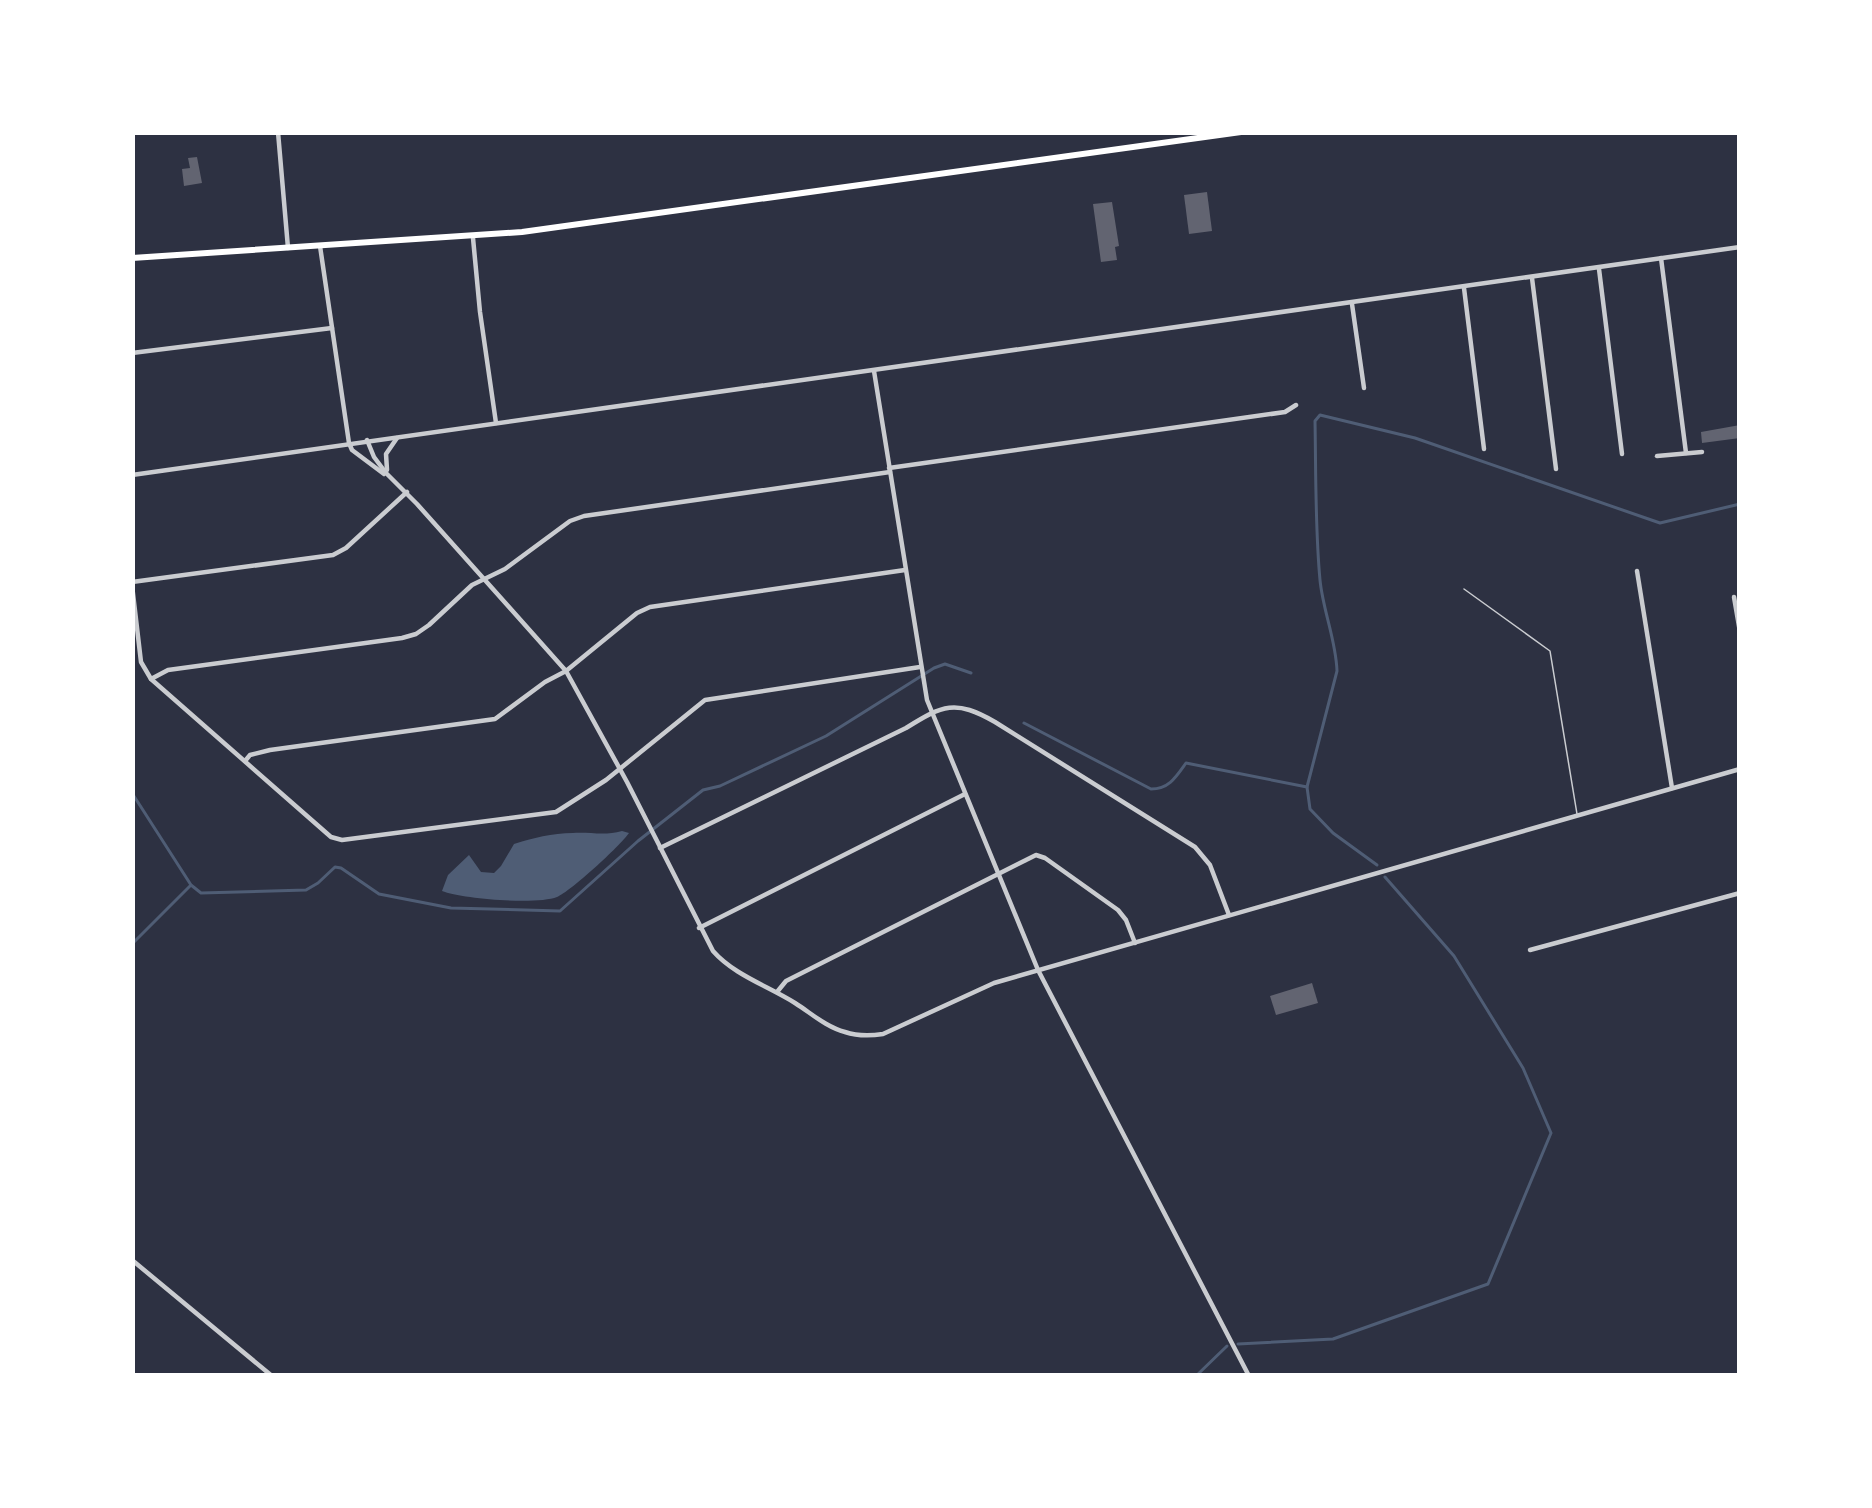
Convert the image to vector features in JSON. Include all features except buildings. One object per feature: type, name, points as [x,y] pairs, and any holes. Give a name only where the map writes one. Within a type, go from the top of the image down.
[{"type":"main road","points":[[132,258],[473,236],[704,208],[1174,137],[1241,132]]},
{"type":"street","points":[[278,132],[288,248]]},
{"type":"street","points":[[473,236],[496,423]]},
{"type":"street","points":[[320,246],[349,443],[393,480]]},
{"type":"street","points":[[132,475],[1740,247]]},
{"type":"street","points":[[1661,258],[1686,453]]},
{"type":"street","points":[[1598,267],[1622,454]]},
{"type":"street","points":[[1532,277],[1556,469]]},
{"type":"street","points":[[1464,286],[1484,449]]},
{"type":"street","points":[[1352,302],[1364,388]]},
{"type":"street","points":[[132,353],[332,328]]},
{"type":"street","points":[[874,370],[921,669],[932,711],[1038,970],[1249,1376]]},
{"type":"street","points":[[152,679],[168,670],[416,634],[483,578],[584,516],[1285,412],[1296,405]]},
{"type":"street","points":[[393,480],[385,460],[399,436]]},
{"type":"street","points":[[367,440],[393,480],[566,671],[713,951],[725,963],[846,1033],[877,1036],[975,990],[1038,970],[1740,770]]},
{"type":"street","points":[[1658,456],[1702,452]]},
{"type":"street","points":[[406,493],[333,555],[132,584],[141,662],[152,679],[331,837],[352,841],[556,812],[705,700],[921,669]]},
{"type":"street","points":[[245,760],[270,750],[486,722],[566,671],[650,607],[905,570]]},
{"type":"street","points":[[1637,572],[1672,788]]},
{"type":"street","points":[[1735,597],[1740,632]]},
{"type":"street","points":[[661,848],[932,711],[968,709],[1195,847],[1210,865],[1229,916]]},
{"type":"street","points":[[699,928],[965,794]]},
{"type":"street","points":[[777,992],[786,981],[1040,855],[1118,910],[1135,943]]},
{"type":"street","points":[[1530,950],[1740,893]]},
{"type":"street","points":[[132,1260],[272,1376]]},
{"type":"lane","points":[[1464,589],[1550,651],[1577,814]]},
{"type":"water","points":[[629,833],[616,848],[557,897],[499,900],[442,891],[448,875],[469,855],[481,872],[494,873],[514,844],[558,834]]},
{"type":"waterway","points":[[1024,723],[1151,789],[1167,784],[1186,763],[1307,787],[1337,671],[1318,560],[1315,421],[1320,415],[1415,438],[1660,523],[1740,504]]},
{"type":"waterway","points":[[132,793],[191,885],[201,893],[306,890],[335,867],[379,894],[451,908],[560,911],[703,790],[826,736],[934,668],[945,664],[971,673]]},
{"type":"waterway","points":[[1307,787],[1310,809],[1333,833],[1377,865]]},
{"type":"waterway","points":[[1238,1344],[1333,1339],[1488,1284],[1551,1133],[1523,1068],[1454,956],[1385,877]]},
{"type":"waterway","points":[[132,944],[190,886]]},
{"type":"waterway","points":[[1196,1376],[1227,1346]]}]
